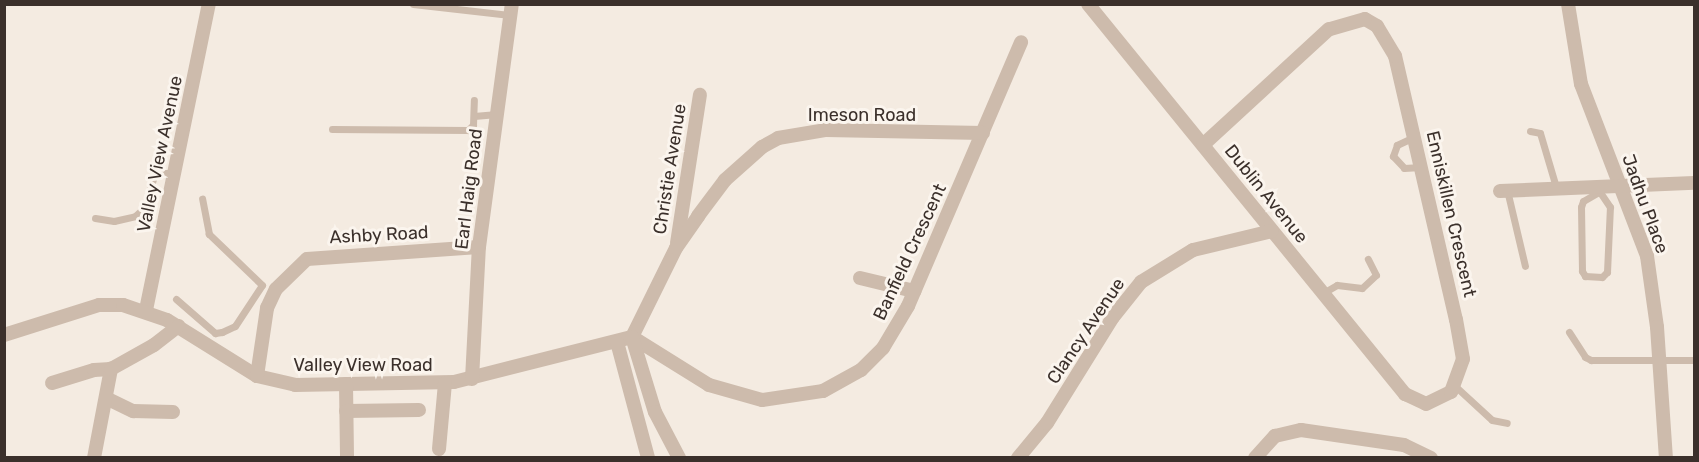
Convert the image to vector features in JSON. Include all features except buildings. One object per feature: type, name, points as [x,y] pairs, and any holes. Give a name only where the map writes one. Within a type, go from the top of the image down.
[{"type":"street","name":"Valley View Avenue","points":[[146,310],[209,4]]},
{"type":"street","name":"Dublin Avenue","points":[[1088,4],[1405,394],[1419,403],[1434,403],[1455,386]]},
{"type":"street","points":[[1203,144],[1329,29],[1365,19],[1370,4]]},
{"type":"street","name":"Jadhu Place","points":[[1568,4],[1581,84],[1647,256],[1660,362],[1666,458]]},
{"type":"street","name":"Earl Haig Road","points":[[472,379],[479,247],[511,10]]},
{"type":"street","name":"Enniskillen Crescent","points":[[1365,19],[1386,37],[1395,56],[1462,347],[1462,367],[1455,386]]},
{"type":"street","name":"Banfield Crescent","points":[[632,337],[709,385],[739,396],[762,400],[800,397],[823,391],[869,363],[896,328],[915,291],[1021,42]]},
{"type":"street","name":"Christie Avenue","points":[[676,248],[700,95]]},
{"type":"street","name":"Imeson Road","points":[[632,337],[676,248],[725,180],[745,159],[778,138],[826,130],[983,133]]},
{"type":"street","points":[[1504,190],[1556,187],[1597,189],[1620,184],[1695,183]]},
{"type":"street","name":"Clancy Avenue","points":[[1018,458],[1047,423],[1113,317],[1140,282],[1193,250],[1272,231]]},
{"type":"street","name":"Ashby Road","points":[[257,376],[267,308],[291,271],[316,256],[479,247]]},
{"type":"street","points":[[860,278],[915,291]]},
{"type":"street","name":"Valley View Road","points":[[4,335],[99,305],[146,310],[178,326],[257,376],[296,385],[445,383],[472,379],[632,337]]},
{"type":"street","points":[[52,383],[94,370],[111,369],[154,345],[178,326]]},
{"type":"street","points":[[632,337],[654,412],[679,458]]},
{"type":"street","points":[[617,342],[648,458]]},
{"type":"street","points":[[94,458],[108,399],[111,369]]},
{"type":"street","points":[[439,449],[445,383]]},
{"type":"street","points":[[346,384],[347,458]]},
{"type":"street","points":[[108,399],[129,410],[173,412]]},
{"type":"street","points":[[346,411],[419,410]]},
{"type":"street","points":[[1255,458],[1275,436],[1301,430],[1404,445],[1431,458]]},
{"type":"lane","points":[[413,4],[511,10]]},
{"type":"lane","points":[[332,129],[459,132],[471,128],[474,100]]},
{"type":"lane","points":[[474,116],[497,114]]},
{"type":"lane","points":[[1530,131],[1540,133],[1556,187]]},
{"type":"lane","points":[[1414,137],[1397,145],[1393,156],[1404,168],[1422,168]]},
{"type":"lane","points":[[95,218],[114,221],[135,216],[145,207],[155,173],[175,173]]},
{"type":"lane","points":[[1597,189],[1610,207],[1607,272],[1602,277],[1585,276],[1582,271],[1581,207],[1583,201],[1597,189]]},
{"type":"lane","points":[[1504,190],[1526,266]]},
{"type":"lane","points":[[202,199],[209,234],[262,283],[235,326],[215,333],[208,346]]},
{"type":"lane","points":[[1323,293],[1337,285],[1362,288],[1376,275],[1368,259]]},
{"type":"lane","points":[[176,299],[215,333]]},
{"type":"lane","points":[[1569,332],[1588,359],[1660,362],[1695,360]]},
{"type":"lane","points":[[1455,386],[1492,420],[1507,423]]}]
